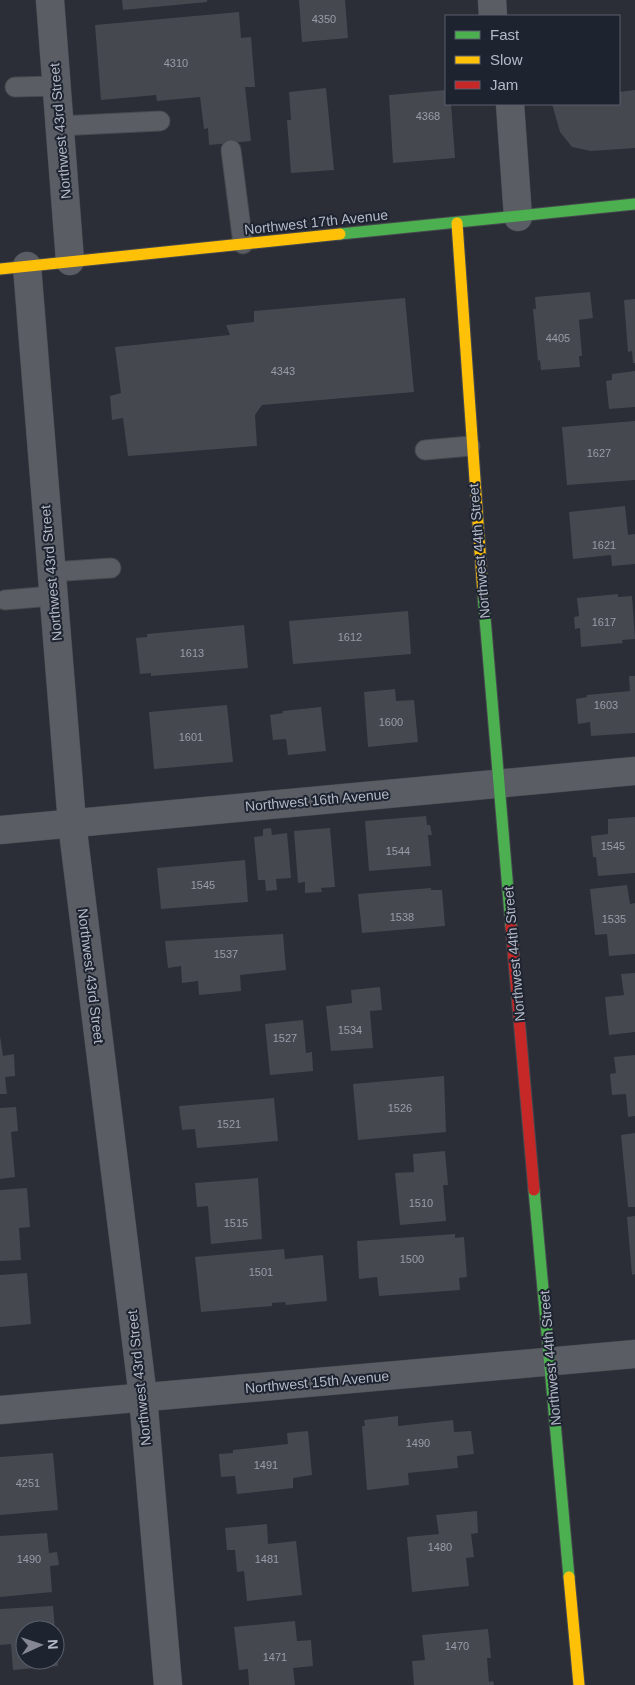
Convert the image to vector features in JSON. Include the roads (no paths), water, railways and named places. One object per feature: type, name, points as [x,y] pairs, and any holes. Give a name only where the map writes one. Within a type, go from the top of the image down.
[{"type":"street","name":"Northwest 43rd Street","points":[[50,0],[70,261]]},
{"type":"street","points":[[510,105],[518,217]]},
{"type":"street","name":"Northwest 17th Avenue","points":[[0,269],[635,204]]},
{"type":"street","name":"Northwest 44th Street","points":[[457,223],[470,446],[498,784],[579,1685]]},
{"type":"street","name":"Northwest 43rd Street","points":[[27,266],[72,823],[143,1398],[168,1685]]},
{"type":"street","name":"Northwest 16th Avenue","points":[[0,830],[635,771]]},
{"type":"street","name":"Northwest 15th Avenue","points":[[0,1410],[635,1354]]},
{"type":"lane","points":[[15,87],[56,86]]},
{"type":"lane","points":[[59,126],[160,121]]},
{"type":"lane","points":[[231,150],[243,244]]},
{"type":"lane","points":[[425,450],[470,446]]},
{"type":"lane","points":[[5,600],[52,584],[111,568]]}]
